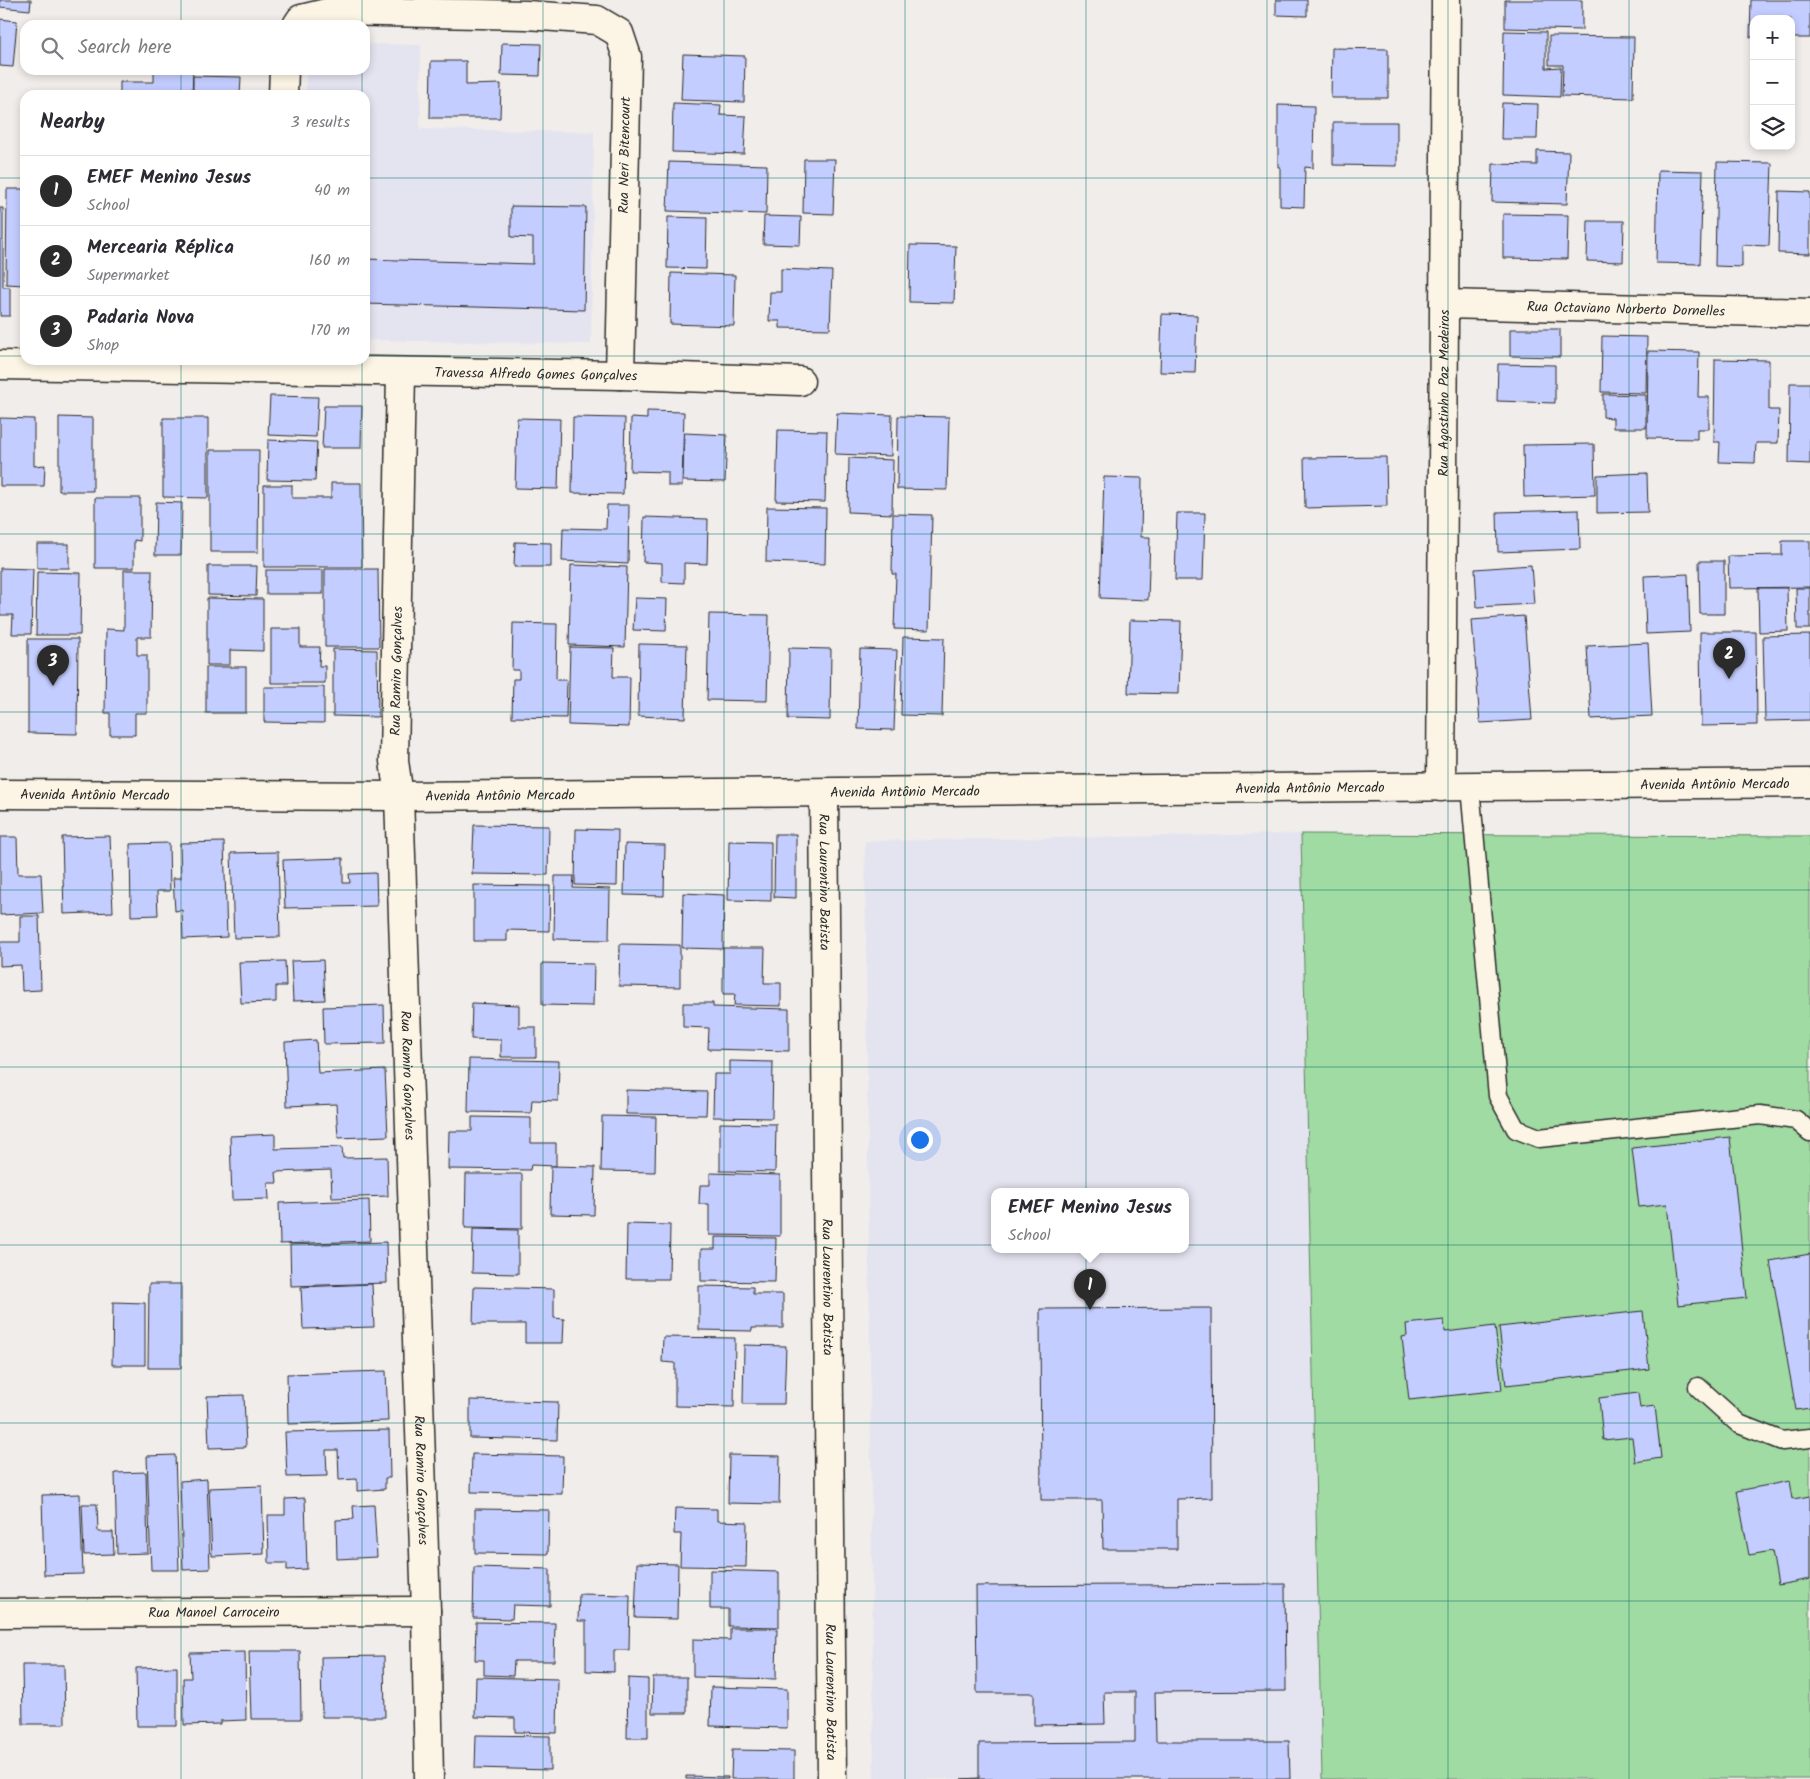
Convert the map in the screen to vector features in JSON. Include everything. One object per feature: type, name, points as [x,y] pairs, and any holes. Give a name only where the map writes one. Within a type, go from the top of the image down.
[{"type":"street","name":"Rua Agostinho Paz Medeiros","points":[[1441,787],[1446,0]]},
{"type":"street","name":"Rua Neri Bitencourt","points":[[300,20],[334,11],[527,8],[597,20],[619,33],[627,57],[620,375]]},
{"type":"street","points":[[283,90],[284,75]]},
{"type":"street","name":"Rua Octaviano Norberto Dornelles","points":[[1444,304],[1810,313]]},
{"type":"street","name":"Travessa Alfredo Gomes Gonçalves","points":[[0,365],[273,365],[401,372],[620,375],[800,381]]},
{"type":"street","name":"Rua Ramiro Gonçalves","points":[[401,372],[394,761],[399,796],[426,1611],[429,1779]]},
{"type":"street","name":"Avenida Antônio Mercado","points":[[0,794],[399,796],[1810,783]]},
{"type":"street","name":"Rua Laurentino Batista","points":[[824,793],[832,1779]]},
{"type":"street","name":"Rua Manoel Carroceiro","points":[[0,1613],[426,1611]]},
{"type":"lane","points":[[1470,787],[1498,1096],[1516,1129],[1539,1138],[1760,1115],[1796,1120],[1810,1132]]},
{"type":"lane","points":[[1698,1387],[1739,1424],[1782,1441],[1810,1438]]},
{"type":"shaded area","points":[[370,44],[421,45],[420,129],[594,132],[591,344],[370,340],[370,90],[306,90],[306,75],[370,75]]},
{"type":"shaded area","points":[[1301,834],[1322,1779],[874,1779],[865,841]]},
{"type":"green space","points":[[1301,834],[1810,836],[1810,1779],[1322,1779]]},
{"type":"building","points":[[0,0],[31,0],[30,10],[0,7]]},
{"type":"building","points":[[1276,0],[1307,0],[1307,16],[1276,15]]},
{"type":"building","points":[[1505,0],[1582,0],[1582,30],[1505,28]]},
{"type":"building","points":[[1751,0],[1810,0],[1810,38],[1795,38],[1795,15],[1751,15]]},
{"type":"building","points":[[0,19],[17,21],[13,67],[0,66]]},
{"type":"building","points":[[1504,31],[1546,32],[1546,68],[1561,67],[1560,97],[1503,95]]},
{"type":"building","points":[[1549,36],[1634,37],[1633,98],[1562,96],[1563,65],[1549,65]]},
{"type":"building","points":[[502,43],[541,44],[540,76],[501,75]]},
{"type":"building","points":[[1332,48],[1388,49],[1388,98],[1331,98]]},
{"type":"building","points":[[683,54],[745,56],[744,102],[681,100]]},
{"type":"building","points":[[431,61],[466,61],[466,85],[501,84],[500,118],[430,118]]},
{"type":"building","points":[[154,75],[193,75],[192,90],[120,90],[120,82],[154,82]]},
{"type":"building","points":[[193,76],[241,77],[240,90],[193,90]]},
{"type":"building","points":[[673,103],[721,105],[720,115],[746,116],[744,154],[672,152]]},
{"type":"building","points":[[1502,103],[1538,104],[1537,139],[1501,139]]},
{"type":"building","points":[[1278,105],[1314,106],[1313,168],[1305,167],[1304,207],[1280,206]]},
{"type":"building","points":[[1333,122],[1397,122],[1397,166],[1333,165]]},
{"type":"building","points":[[1537,151],[1569,152],[1567,204],[1492,202],[1493,164],[1537,165]]},
{"type":"building","points":[[804,159],[835,159],[833,214],[803,213]]},
{"type":"building","points":[[669,162],[767,165],[766,214],[667,211]]},
{"type":"building","points":[[1717,162],[1772,163],[1769,246],[1742,245],[1742,267],[1715,266]]},
{"type":"building","points":[[1658,170],[1703,171],[1700,264],[1656,263]]},
{"type":"building","points":[[7,189],[20,189],[20,285],[6,284]]},
{"type":"building","points":[[1779,191],[1810,192],[1810,254],[1778,253]]},
{"type":"building","points":[[511,206],[586,207],[584,310],[370,304],[370,259],[533,264],[533,238],[511,237]]},
{"type":"building","points":[[0,208],[3,208],[3,287],[10,287],[10,316],[0,316]]},
{"type":"building","points":[[1503,214],[1568,215],[1567,259],[1503,258]]},
{"type":"building","points":[[764,216],[801,217],[800,245],[763,244]]},
{"type":"building","points":[[668,217],[707,218],[706,269],[667,268]]},
{"type":"building","points":[[1588,221],[1624,221],[1623,262],[1587,261]]},
{"type":"building","points":[[910,245],[956,246],[954,303],[909,302]]},
{"type":"building","points":[[781,269],[832,271],[830,329],[780,328],[780,321],[769,321],[770,292],[781,292]]},
{"type":"building","points":[[671,273],[735,275],[734,326],[670,324]]},
{"type":"building","points":[[1162,314],[1197,315],[1195,373],[1160,372]]},
{"type":"building","points":[[1510,329],[1560,329],[1560,357],[1510,356]]},
{"type":"building","points":[[1602,336],[1647,337],[1646,393],[1601,392]]},
{"type":"building","points":[[1648,351],[1699,352],[1698,397],[1709,397],[1709,429],[1697,429],[1697,439],[1647,438]]},
{"type":"building","points":[[1715,359],[1769,360],[1769,410],[1779,410],[1778,443],[1756,443],[1755,463],[1719,462],[1720,442],[1714,442]]},
{"type":"building","points":[[1498,364],[1555,365],[1555,403],[1497,401]]},
{"type":"building","points":[[1790,383],[1810,383],[1810,464],[1789,463]]},
{"type":"building","points":[[1603,394],[1646,395],[1646,428],[1613,428],[1613,418],[1603,417]]},
{"type":"building","points":[[270,396],[318,397],[316,437],[268,435]]},
{"type":"building","points":[[324,406],[362,406],[361,448],[322,448]]},
{"type":"building","points":[[647,411],[684,412],[682,486],[668,486],[668,472],[630,471],[631,418],[647,419]]},
{"type":"building","points":[[837,413],[892,415],[891,456],[835,454]]},
{"type":"building","points":[[898,416],[949,417],[947,490],[897,489]]},
{"type":"building","points":[[59,417],[93,418],[93,491],[59,491]]},
{"type":"building","points":[[573,417],[625,418],[623,494],[572,493]]},
{"type":"building","points":[[0,418],[34,419],[34,466],[45,465],[44,486],[0,486]]},
{"type":"building","points":[[163,418],[208,418],[208,498],[163,497]]},
{"type":"building","points":[[517,418],[560,419],[558,489],[515,488]]},
{"type":"building","points":[[778,430],[827,431],[825,502],[776,501]]},
{"type":"building","points":[[684,433],[727,435],[725,482],[683,481]]},
{"type":"building","points":[[268,440],[317,442],[315,481],[267,480]]},
{"type":"building","points":[[1594,444],[1595,495],[1524,497],[1523,445]]},
{"type":"building","points":[[210,450],[259,450],[258,552],[210,552]]},
{"type":"building","points":[[1386,457],[1387,506],[1305,508],[1304,458]]},
{"type":"building","points":[[849,458],[893,460],[892,514],[848,512]]},
{"type":"building","points":[[1647,473],[1648,512],[1597,513],[1597,475]]},
{"type":"building","points":[[1104,477],[1142,478],[1141,537],[1150,537],[1148,600],[1100,598]]},
{"type":"building","points":[[331,483],[361,483],[362,567],[264,567],[264,485],[292,485],[292,498],[331,498]]},
{"type":"building","points":[[95,498],[140,498],[140,541],[134,540],[134,568],[95,568]]},
{"type":"building","points":[[156,502],[182,503],[181,555],[155,555]]},
{"type":"building","points":[[607,505],[629,505],[628,564],[562,561],[563,528],[606,529]]},
{"type":"building","points":[[767,507],[826,508],[825,564],[766,562]]},
{"type":"building","points":[[1579,510],[1580,549],[1498,552],[1497,512]]},
{"type":"building","points":[[1177,513],[1205,513],[1203,580],[1175,580]]},
{"type":"building","points":[[893,514],[932,515],[929,630],[894,629],[896,574],[892,574]]},
{"type":"building","points":[[644,517],[708,519],[707,564],[684,563],[684,583],[662,582],[662,563],[643,562]]},
{"type":"building","points":[[1782,541],[1810,541],[1810,587],[1729,588],[1728,556],[1782,555]]},
{"type":"building","points":[[515,542],[551,543],[551,567],[514,567]]},
{"type":"building","points":[[37,544],[69,544],[69,568],[37,568]]},
{"type":"building","points":[[1699,561],[1724,561],[1724,614],[1700,614]]},
{"type":"building","points":[[571,565],[627,567],[625,647],[569,645]]},
{"type":"building","points":[[1531,565],[1534,604],[1477,607],[1475,569]]},
{"type":"building","points":[[208,566],[257,566],[256,596],[208,595]]},
{"type":"building","points":[[0,568],[33,569],[31,634],[12,634],[13,615],[0,615]]},
{"type":"building","points":[[325,569],[378,569],[379,647],[325,647]]},
{"type":"building","points":[[124,570],[152,570],[151,637],[137,637],[137,655],[147,655],[147,713],[135,713],[135,735],[110,735],[110,713],[105,713],[106,629],[124,630]]},
{"type":"building","points":[[266,570],[323,570],[323,594],[266,594]]},
{"type":"building","points":[[37,572],[81,573],[80,635],[36,635]]},
{"type":"building","points":[[1688,574],[1690,632],[1646,634],[1644,576]]},
{"type":"building","points":[[1758,588],[1787,588],[1788,631],[1759,632]]},
{"type":"building","points":[[1796,588],[1810,588],[1810,629],[1797,629]]},
{"type":"building","points":[[207,598],[263,599],[263,651],[230,650],[230,665],[207,665]]},
{"type":"building","points":[[635,598],[667,599],[666,631],[633,630]]},
{"type":"building","points":[[709,614],[769,615],[767,701],[707,700]]},
{"type":"building","points":[[1524,616],[1532,720],[1480,723],[1472,620]]},
{"type":"building","points":[[1130,620],[1181,621],[1179,694],[1128,693]]},
{"type":"building","points":[[513,623],[557,624],[556,680],[567,680],[566,718],[512,717],[513,679],[519,679],[519,670],[512,670]]},
{"type":"building","points":[[271,629],[300,629],[300,647],[320,647],[319,666],[325,666],[325,683],[271,683]]},
{"type":"building","points":[[1700,632],[1756,632],[1757,725],[1701,726]]},
{"type":"building","points":[[1810,635],[1810,720],[1765,721],[1763,636]]},
{"type":"building","points":[[903,637],[944,638],[942,716],[901,715]]},
{"type":"building","points":[[28,639],[78,639],[77,734],[28,733]]},
{"type":"building","points":[[1648,643],[1652,716],[1591,719],[1587,646]]},
{"type":"building","points":[[639,644],[687,645],[685,718],[638,716]]},
{"type":"building","points":[[570,647],[614,648],[613,677],[630,677],[629,727],[568,725]]},
{"type":"building","points":[[789,648],[831,649],[830,720],[788,719]]},
{"type":"building","points":[[333,649],[377,650],[378,717],[333,716]]},
{"type":"building","points":[[860,649],[897,650],[894,730],[858,729]]},
{"type":"building","points":[[206,667],[246,667],[246,713],[206,713]]},
{"type":"building","points":[[264,687],[324,687],[324,723],[264,722]]},
{"type":"building","points":[[474,825],[549,826],[548,875],[472,874]]},
{"type":"building","points":[[576,829],[618,830],[617,886],[575,885]]},
{"type":"building","points":[[775,834],[796,834],[796,898],[774,897]]},
{"type":"building","points":[[110,836],[113,912],[64,914],[62,837]]},
{"type":"building","points":[[0,837],[17,837],[18,874],[41,874],[43,913],[0,915]]},
{"type":"building","points":[[729,841],[771,842],[771,901],[728,900]]},
{"type":"building","points":[[224,842],[227,937],[183,939],[182,910],[175,911],[173,878],[181,878],[180,843]]},
{"type":"building","points":[[169,843],[170,891],[157,891],[158,915],[131,916],[130,844]]},
{"type":"building","points":[[625,844],[665,845],[664,896],[624,895]]},
{"type":"building","points":[[278,852],[280,937],[234,938],[231,853]]},
{"type":"building","points":[[343,858],[343,883],[350,883],[349,874],[376,873],[377,906],[285,908],[283,860]]},
{"type":"building","points":[[555,876],[574,876],[573,888],[610,889],[609,940],[554,939]]},
{"type":"building","points":[[474,885],[550,886],[549,931],[507,930],[507,941],[474,941]]},
{"type":"building","points":[[683,893],[724,895],[723,949],[682,948]]},
{"type":"building","points":[[20,916],[39,916],[41,990],[22,991],[21,965],[0,966],[0,942],[20,942]]},
{"type":"building","points":[[620,944],[680,945],[680,987],[619,986]]},
{"type":"building","points":[[723,948],[765,948],[764,983],[781,983],[781,1006],[734,1005],[735,994],[723,994]]},
{"type":"building","points":[[323,960],[325,1000],[293,1001],[291,961]]},
{"type":"building","points":[[285,961],[286,986],[276,986],[276,1002],[241,1003],[239,962]]},
{"type":"building","points":[[542,963],[594,964],[593,1006],[542,1005]]},
{"type":"building","points":[[472,1003],[519,1005],[519,1027],[536,1027],[536,1057],[501,1057],[501,1040],[471,1039]]},
{"type":"building","points":[[683,1003],[713,1003],[713,1007],[789,1009],[789,1051],[708,1049],[709,1028],[683,1027]]},
{"type":"building","points":[[384,1005],[385,1043],[324,1044],[323,1007]]},
{"type":"building","points":[[316,1040],[318,1073],[385,1070],[388,1136],[338,1138],[336,1104],[287,1106],[285,1042]]},
{"type":"building","points":[[469,1059],[559,1061],[558,1101],[532,1100],[531,1113],[468,1112]]},
{"type":"building","points":[[730,1061],[773,1062],[772,1118],[713,1117],[714,1074],[730,1074]]},
{"type":"building","points":[[626,1090],[707,1092],[706,1115],[626,1114]]},
{"type":"building","points":[[602,1116],[656,1117],[655,1172],[601,1171]]},
{"type":"building","points":[[472,1117],[531,1118],[531,1143],[556,1143],[556,1166],[531,1165],[530,1170],[448,1169],[449,1131],[472,1131]]},
{"type":"building","points":[[720,1123],[776,1124],[775,1172],[720,1171]]},
{"type":"building","points":[[275,1134],[275,1149],[342,1147],[343,1158],[387,1157],[388,1196],[332,1198],[331,1170],[276,1172],[277,1183],[268,1183],[269,1199],[232,1200],[230,1136]]},
{"type":"building","points":[[1730,1137],[1747,1298],[1678,1305],[1667,1204],[1639,1207],[1632,1148]]},
{"type":"building","points":[[551,1166],[595,1167],[594,1215],[550,1214]]},
{"type":"building","points":[[710,1173],[780,1175],[780,1236],[709,1235],[709,1204],[699,1204],[700,1185],[710,1185]]},
{"type":"building","points":[[466,1174],[522,1174],[522,1229],[465,1228]]},
{"type":"building","points":[[369,1200],[370,1241],[280,1244],[279,1203]]},
{"type":"building","points":[[627,1224],[670,1225],[669,1279],[626,1279]]},
{"type":"building","points":[[473,1229],[518,1230],[518,1274],[472,1273]]},
{"type":"building","points":[[715,1237],[776,1238],[775,1282],[701,1281],[701,1249],[715,1249]]},
{"type":"building","points":[[386,1242],[387,1283],[291,1286],[290,1245]]},
{"type":"building","points":[[1810,1254],[1810,1408],[1796,1410],[1770,1261]]},
{"type":"building","points":[[149,1284],[181,1284],[181,1368],[148,1368]]},
{"type":"building","points":[[372,1284],[374,1327],[303,1329],[301,1287]]},
{"type":"building","points":[[699,1286],[753,1287],[753,1294],[783,1294],[783,1328],[752,1328],[752,1331],[699,1330]]},
{"type":"building","points":[[474,1287],[554,1289],[554,1318],[564,1319],[563,1343],[525,1343],[525,1324],[473,1324]]},
{"type":"building","points":[[113,1302],[145,1303],[145,1365],[112,1365]]},
{"type":"building","points":[[1211,1308],[1212,1498],[1177,1499],[1177,1549],[1103,1549],[1102,1500],[1041,1500],[1040,1309]]},
{"type":"building","points":[[1643,1311],[1649,1369],[1506,1385],[1499,1327]]},
{"type":"building","points":[[1444,1320],[1445,1332],[1495,1326],[1502,1390],[1409,1400],[1402,1337],[1407,1336],[1406,1324]]},
{"type":"building","points":[[663,1337],[735,1338],[734,1407],[675,1406],[675,1363],[662,1362]]},
{"type":"building","points":[[744,1345],[786,1346],[784,1404],[743,1404]]},
{"type":"building","points":[[386,1371],[388,1421],[288,1424],[287,1374]]},
{"type":"building","points":[[1638,1393],[1640,1408],[1655,1406],[1661,1458],[1635,1462],[1632,1437],[1603,1440],[1599,1398]]},
{"type":"building","points":[[244,1395],[246,1447],[209,1448],[207,1396]]},
{"type":"building","points":[[470,1400],[558,1402],[557,1440],[470,1438]]},
{"type":"building","points":[[389,1430],[390,1478],[385,1478],[385,1489],[357,1491],[357,1479],[339,1480],[338,1450],[326,1450],[327,1476],[287,1477],[285,1432]]},
{"type":"building","points":[[472,1454],[563,1456],[562,1494],[471,1492]]},
{"type":"building","points":[[175,1455],[179,1570],[151,1570],[147,1456]]},
{"type":"building","points":[[729,1455],[780,1456],[779,1504],[728,1503]]},
{"type":"building","points":[[146,1472],[148,1553],[117,1554],[115,1473]]},
{"type":"building","points":[[207,1479],[210,1569],[183,1570],[180,1481]]},
{"type":"building","points":[[1790,1481],[1793,1499],[1810,1496],[1810,1579],[1778,1585],[1772,1551],[1749,1555],[1737,1491]]},
{"type":"building","points":[[262,1486],[264,1554],[212,1556],[209,1488]]},
{"type":"building","points":[[80,1494],[83,1574],[44,1575],[42,1495]]},
{"type":"building","points":[[305,1498],[307,1569],[287,1570],[287,1563],[269,1563],[268,1515],[285,1515],[285,1499]]},
{"type":"building","points":[[82,1504],[97,1504],[98,1532],[113,1532],[114,1554],[84,1555]]},
{"type":"building","points":[[374,1505],[377,1557],[337,1559],[336,1520],[354,1519],[353,1506]]},
{"type":"building","points":[[675,1508],[717,1509],[717,1521],[747,1522],[746,1567],[680,1566],[681,1534],[674,1534]]},
{"type":"building","points":[[475,1509],[549,1510],[548,1554],[475,1553]]},
{"type":"building","points":[[637,1563],[678,1564],[677,1619],[635,1618]]},
{"type":"building","points":[[474,1567],[550,1569],[550,1606],[513,1605],[512,1619],[473,1618]]},
{"type":"building","points":[[710,1570],[779,1572],[779,1627],[728,1626],[728,1609],[710,1609]]},
{"type":"building","points":[[1285,1584],[1286,1691],[1155,1692],[1156,1741],[1289,1741],[1290,1779],[961,1779],[979,1778],[979,1743],[1135,1742],[1135,1692],[1104,1692],[1105,1724],[1034,1725],[1034,1693],[977,1693],[976,1586]]},
{"type":"building","points":[[579,1594],[630,1595],[629,1650],[614,1650],[614,1672],[586,1671],[586,1621],[578,1621]]},
{"type":"building","points":[[476,1622],[555,1623],[554,1661],[514,1661],[513,1676],[484,1675],[484,1660],[475,1660]]},
{"type":"building","points":[[730,1628],[777,1628],[776,1679],[693,1677],[693,1639],[730,1640]]},
{"type":"building","points":[[249,1651],[300,1651],[301,1719],[251,1719]]},
{"type":"building","points":[[245,1652],[246,1720],[220,1721],[220,1724],[184,1725],[183,1678],[191,1678],[190,1653]]},
{"type":"building","points":[[384,1656],[385,1717],[322,1717],[321,1657]]},
{"type":"building","points":[[22,1665],[64,1665],[65,1724],[23,1724]]},
{"type":"building","points":[[177,1667],[177,1726],[137,1726],[136,1668]]},
{"type":"building","points":[[476,1677],[558,1679],[557,1733],[515,1732],[515,1718],[475,1717]]},
{"type":"building","points":[[653,1677],[687,1677],[687,1713],[652,1713]]},
{"type":"building","points":[[628,1678],[648,1679],[648,1738],[627,1738]]},
{"type":"building","points":[[711,1687],[787,1689],[787,1728],[710,1726]]},
{"type":"building","points":[[476,1735],[550,1736],[550,1770],[475,1768]]},
{"type":"building","points":[[732,1750],[794,1751],[794,1779],[731,1779]]},
{"type":"building","points":[[686,1776],[728,1777],[728,1779],[686,1779]]},
{"type":"place","name":"Mercearia Réplica","points":[[1729,679]]},
{"type":"place","name":"Padaria Nova","points":[[53,686]]},
{"type":"place","name":"EMEF Menino Jesus","points":[[1090,1310]]}]
